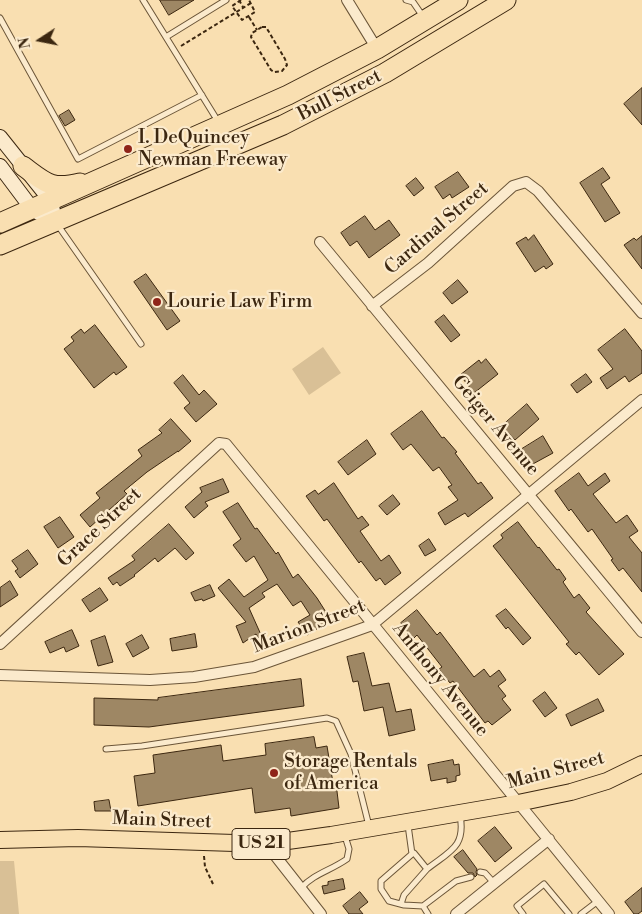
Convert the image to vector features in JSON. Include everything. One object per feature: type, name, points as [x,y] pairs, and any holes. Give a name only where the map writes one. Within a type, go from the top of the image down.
[{"type":"highway","name":"Bull Street","points":[[33,210],[288,95],[377,49],[458,0]]},
{"type":"highway","name":"Bull Street","points":[[55,221],[283,125],[385,73],[506,0]]},
{"type":"highway","points":[[23,166],[54,186],[65,186],[103,178]]},
{"type":"highway","points":[[0,223],[33,210]]},
{"type":"highway","points":[[0,245],[55,221]]},
{"type":"main road","points":[[0,137],[51,202],[55,221]]},
{"type":"main road","points":[[0,166],[33,210],[55,221]]},
{"type":"main road","name":"Main Street","points":[[0,840],[78,838],[266,844],[369,829],[571,792],[598,784],[642,764]]},
{"type":"street","points":[[347,0],[377,49]]},
{"type":"street","name":"Cardinal Street","points":[[372,306],[428,263],[513,186],[526,182],[538,191],[642,313]]},
{"type":"street","name":"Geiger Avenue","points":[[320,242],[641,629]]},
{"type":"street","name":"Marion Street","points":[[0,675],[150,680],[194,677],[254,667],[372,625],[528,493],[642,400]]},
{"type":"street","name":"Grace Street","points":[[0,644],[219,443],[226,444]]},
{"type":"street","name":"Anthony Avenue","points":[[226,444],[609,914]]},
{"type":"street","points":[[456,914],[549,839]]},
{"type":"street","points":[[266,844],[321,914]]},
{"type":"lane","points":[[143,0],[221,126]]},
{"type":"lane","points":[[166,37],[226,0]]},
{"type":"lane","points":[[406,0],[413,2],[426,20]]},
{"type":"lane","points":[[0,18],[78,159],[202,95]]},
{"type":"lane","points":[[55,221],[142,344]]},
{"type":"lane","points":[[106,749],[142,746],[327,718],[336,721],[351,754],[369,829]]},
{"type":"lane","points":[[401,904],[404,895],[427,869],[457,846],[462,828],[459,813]]},
{"type":"lane","points":[[408,822],[412,854],[427,869]]},
{"type":"lane","points":[[301,888],[315,875],[333,868],[347,859],[349,849],[344,833]]},
{"type":"lane","points":[[412,854],[381,881],[384,896],[389,901],[423,906],[456,881],[471,877]]},
{"type":"lane","points":[[480,872],[485,873],[494,883]]},
{"type":"lane","points":[[523,914],[517,906],[544,884],[569,914]]},
{"type":"lane","points":[[581,914],[598,901]]},
{"type":"lane","points":[[423,906],[428,914]]},
{"type":"path","points":[[174,50],[236,12],[243,8],[250,1],[255,12],[241,20],[236,12],[232,6],[240,0],[243,8]]},
{"type":"path","points":[[248,17],[257,30]]},
{"type":"path","points":[[266,27],[287,62],[286,68],[282,71],[274,72],[272,70],[251,37],[252,33],[257,30],[266,27]]},
{"type":"path","points":[[203,843],[204,867],[213,884]]},
{"type":"shaded area","points":[[323,347],[341,373],[309,395],[292,369]]},
{"type":"shaded area","points":[[0,861],[14,861],[19,914],[0,914]]},
{"type":"building","points":[[160,0],[194,0],[169,15]]},
{"type":"building","points":[[642,88],[642,125],[624,104]]},
{"type":"building","points":[[69,110],[75,120],[65,126],[59,116]]},
{"type":"building","points":[[603,168],[610,178],[601,184],[620,213],[605,222],[580,183]]},
{"type":"building","points":[[458,172],[469,187],[452,198],[450,194],[443,199],[435,187]]},
{"type":"building","points":[[416,178],[424,188],[414,196],[406,186]]},
{"type":"building","points":[[365,216],[375,230],[389,220],[400,235],[369,258],[357,241],[350,246],[341,233]]},
{"type":"building","points":[[534,235],[553,264],[546,269],[544,266],[535,272],[516,243],[526,237],[528,240]]},
{"type":"building","points":[[642,236],[642,269],[624,245],[634,238],[636,240]]},
{"type":"building","name":"Lourie Law Firm","points":[[146,274],[180,321],[167,330],[134,282]]},
{"type":"building","points":[[458,280],[468,292],[452,304],[443,293]]},
{"type":"building","points":[[444,315],[460,335],[451,342],[435,322]]},
{"type":"building","points":[[95,325],[127,367],[116,375],[114,372],[94,388],[64,349],[74,341],[71,337],[81,329],[84,333]]},
{"type":"building","points":[[625,329],[642,351],[642,373],[629,382],[625,376],[607,389],[600,378],[613,369],[598,350]]},
{"type":"building","points":[[486,359],[498,374],[474,393],[460,375],[479,360],[481,363]]},
{"type":"building","points":[[586,374],[592,382],[577,393],[571,385]]},
{"type":"building","points":[[183,375],[199,395],[204,390],[217,404],[196,422],[184,408],[190,403],[174,383]]},
{"type":"building","points":[[527,404],[539,419],[515,440],[502,426]]},
{"type":"building","points":[[422,411],[442,438],[444,437],[457,452],[455,453],[478,484],[481,482],[493,498],[468,517],[465,513],[445,525],[438,513],[458,500],[448,487],[452,485],[439,467],[433,471],[411,444],[403,450],[391,434]]},
{"type":"building","points":[[171,419],[191,441],[124,491],[127,494],[90,527],[80,515],[100,498],[96,493],[142,456],[138,450],[162,433],[159,430]]},
{"type":"building","points":[[543,436],[553,453],[531,465],[522,449]]},
{"type":"building","points":[[367,440],[376,454],[348,475],[338,462]]},
{"type":"building","points":[[579,473],[588,486],[605,473],[610,481],[593,494],[616,523],[627,515],[638,531],[629,537],[642,553],[642,592],[623,568],[619,571],[592,529],[588,532],[571,509],[569,511],[555,491]]},
{"type":"building","points":[[223,479],[229,492],[205,502],[208,506],[194,518],[185,507],[202,492],[200,488]]},
{"type":"building","points":[[334,483],[358,519],[362,516],[369,525],[360,531],[381,561],[389,555],[401,573],[385,585],[380,578],[376,581],[361,561],[359,563],[327,519],[324,521],[306,496],[315,490],[318,494]]},
{"type":"building","points":[[393,495],[400,504],[387,515],[379,506]]},
{"type":"building","points":[[238,503],[255,529],[257,528],[276,554],[278,552],[293,578],[298,574],[331,620],[307,635],[298,622],[310,615],[301,601],[293,606],[277,584],[262,593],[265,597],[249,608],[262,637],[259,639],[256,634],[243,643],[236,626],[246,622],[218,588],[229,579],[244,597],[268,580],[254,556],[246,562],[233,545],[241,539],[223,512]]},
{"type":"building","points":[[60,517],[74,537],[58,548],[44,527]]},
{"type":"building","points":[[518,522],[557,570],[559,569],[566,579],[563,582],[574,598],[579,594],[590,608],[586,612],[624,654],[599,675],[579,652],[576,655],[566,644],[569,642],[493,546],[503,538],[501,535]]},
{"type":"building","points":[[169,524],[194,553],[186,560],[175,548],[158,562],[155,558],[135,576],[120,586],[117,582],[113,585],[108,578],[135,560],[132,556]]},
{"type":"building","points":[[429,539],[436,550],[425,556],[419,546]]},
{"type":"building","points":[[28,550],[38,564],[20,578],[15,571],[18,569],[12,561]]},
{"type":"building","points":[[10,581],[18,595],[0,607],[0,588]]},
{"type":"building","points":[[210,585],[215,596],[203,601],[202,599],[195,601],[191,593]]},
{"type":"building","points":[[100,588],[108,600],[90,612],[82,600]]},
{"type":"building","points":[[506,609],[531,638],[523,645],[508,627],[506,629],[496,616]]},
{"type":"building","points":[[417,610],[437,635],[440,632],[474,677],[484,669],[490,677],[499,670],[506,680],[498,686],[506,696],[502,699],[511,710],[492,725],[488,721],[485,723],[453,681],[450,683],[439,669],[442,667],[417,635],[413,639],[401,623]]},
{"type":"building","points":[[72,630],[79,646],[66,652],[64,647],[50,653],[45,642]]},
{"type":"building","points":[[195,634],[197,647],[172,651],[170,639]]},
{"type":"building","points":[[142,635],[149,648],[133,657],[126,644]]},
{"type":"building","points":[[105,636],[113,662],[98,666],[91,641]]},
{"type":"building","points":[[364,653],[372,686],[389,683],[396,712],[411,709],[415,730],[389,736],[383,707],[364,711],[358,681],[353,682],[347,657]]},
{"type":"building","points":[[301,679],[304,706],[149,727],[94,725],[94,698],[158,700],[158,698]]},
{"type":"building","points":[[545,692],[557,708],[545,717],[533,701]]},
{"type":"building","points":[[598,699],[604,711],[571,726],[566,715]]},
{"type":"building","points":[[314,737],[316,748],[327,746],[333,783],[336,783],[339,808],[291,816],[290,808],[255,813],[252,788],[138,806],[134,776],[155,773],[153,755],[221,745],[223,761],[266,755],[265,744]]},
{"type":"building","points":[[453,760],[454,765],[459,764],[460,775],[456,776],[456,781],[447,783],[447,778],[431,781],[428,765]]},
{"type":"building","points":[[109,800],[111,811],[95,811],[94,802]]},
{"type":"building","points":[[495,827],[512,848],[495,862],[478,841]]},
{"type":"building","points":[[463,850],[477,869],[475,877],[473,873],[468,873],[454,857]]},
{"type":"building","points":[[343,879],[345,889],[324,894],[322,886],[328,885],[328,882]]},
{"type":"building","points":[[642,888],[642,911],[634,914],[625,902]]},
{"type":"building","points":[[360,892],[368,902],[359,909],[363,914],[349,914],[343,906]]},
{"type":"place","name":"I. DeQuincey Newman Freeway","points":[[128,149]]},
{"type":"place","name":"Lourie Law Firm","points":[[157,302]]},
{"type":"place","name":"Storage Rentals of America","points":[[274,773]]}]
